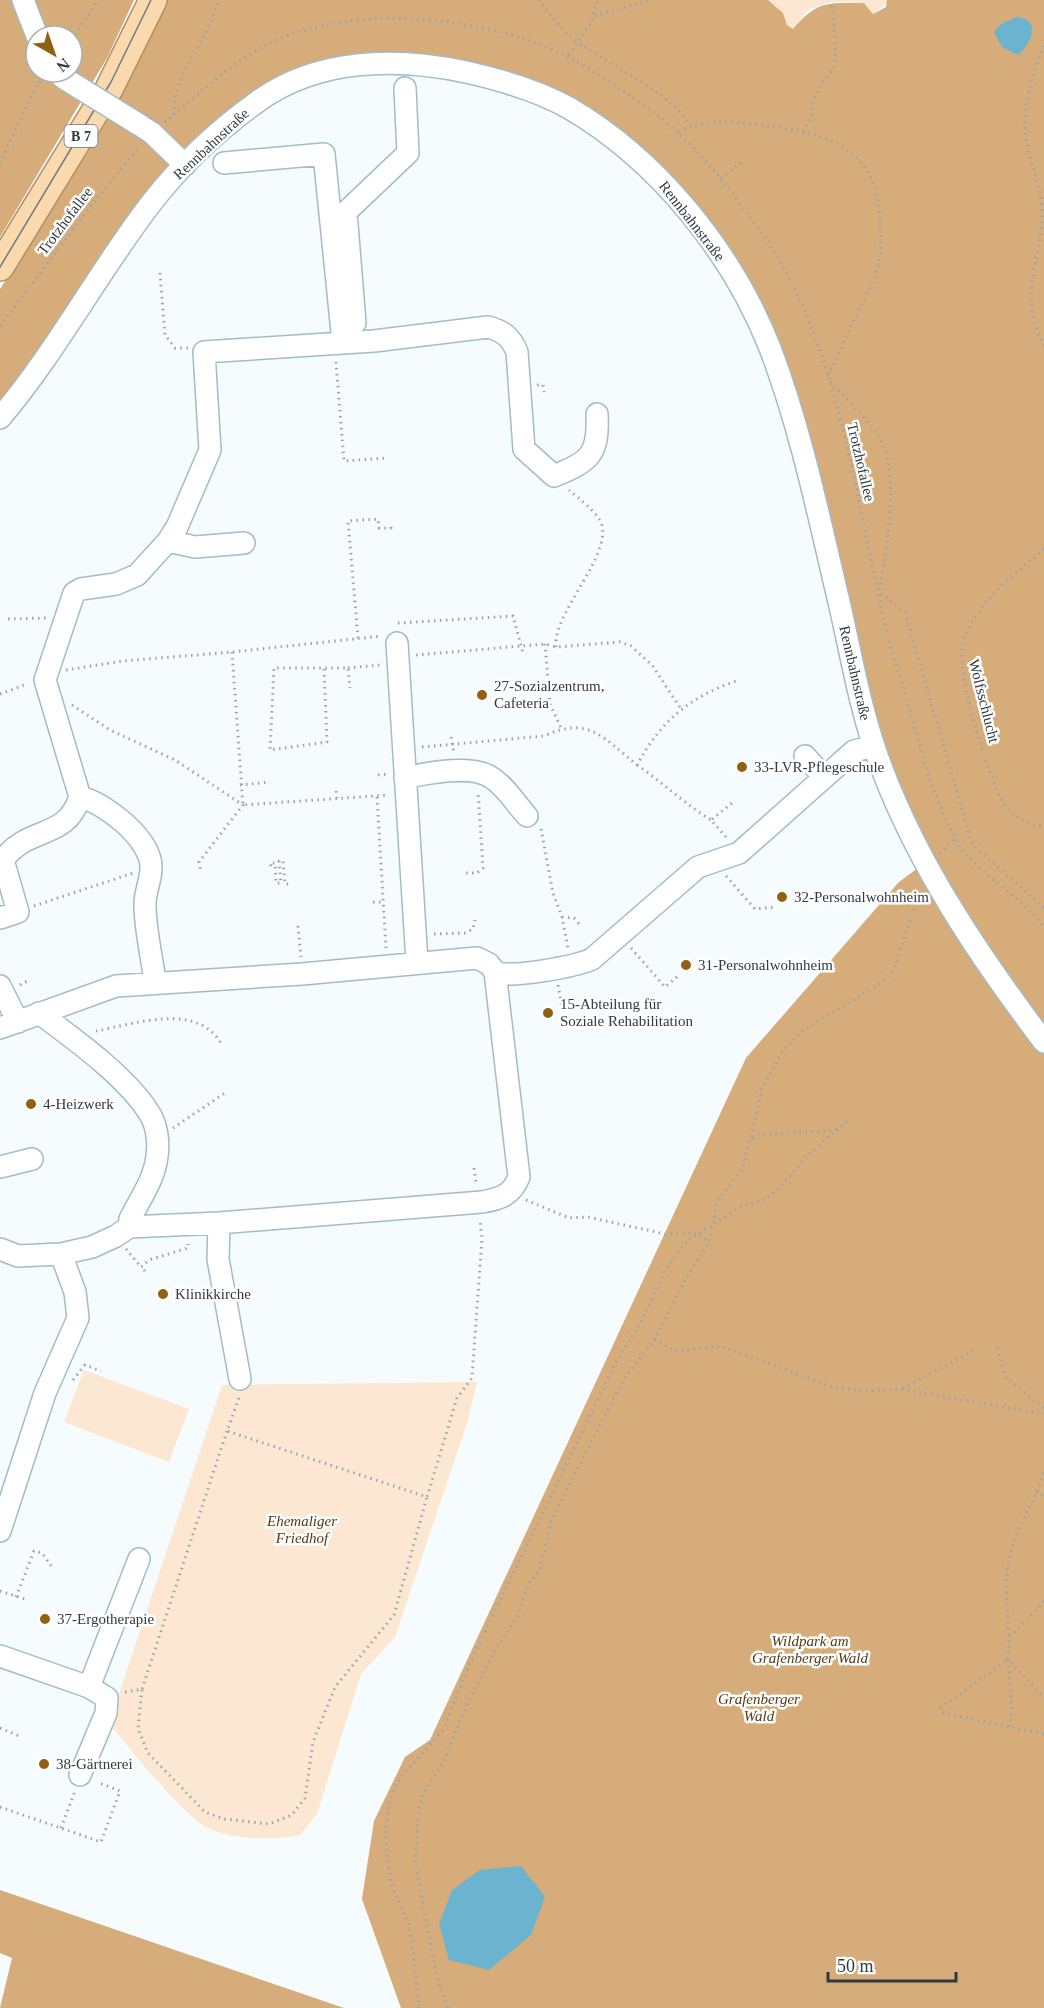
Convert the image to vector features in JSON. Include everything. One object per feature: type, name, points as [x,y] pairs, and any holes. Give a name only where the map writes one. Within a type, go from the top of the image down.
[{"type":"main road","name":"B 7","points":[[0,267],[109,89],[153,0]]},
{"type":"street","points":[[23,0],[32,24]]},
{"type":"street","name":"Rennbahnstraße","points":[[0,418],[38,368],[138,221],[185,165],[244,112],[289,83],[335,68],[387,63],[432,65],[494,78],[529,89],[569,108],[631,153],[676,198],[713,245],[745,295],[771,350],[812,494],[855,669],[862,710],[888,784],[928,868],[955,916],[1044,1042]]},
{"type":"street","points":[[74,84],[145,129],[185,165]]},
{"type":"street","points":[[344,342],[346,212],[408,153],[405,88]]},
{"type":"street","points":[[224,163],[324,154],[344,342]]},
{"type":"street","points":[[9,915],[3,860],[13,847],[23,840],[66,822],[80,797],[46,677],[66,617],[77,590],[128,580],[137,574],[168,541],[210,450],[204,352],[344,342],[488,327],[507,336],[516,352],[525,449],[554,476],[577,466],[593,451],[598,434],[597,414]]},
{"type":"street","points":[[168,541],[195,548],[244,543]]},
{"type":"street","points":[[395,644],[417,962]]},
{"type":"street","points":[[495,972],[504,974],[564,968],[592,959],[692,872],[739,852],[776,822],[854,751],[873,746]]},
{"type":"street","points":[[804,756],[824,777]]},
{"type":"street","points":[[406,786],[442,772],[477,771],[496,781],[527,816]]},
{"type":"street","points":[[80,797],[88,799],[136,834],[147,847],[151,867],[145,903],[155,982]]},
{"type":"street","points":[[0,986],[9,1025],[116,986],[302,974],[477,958],[489,964],[495,972],[519,1177],[511,1192],[498,1199],[478,1202],[219,1223],[129,1227],[92,1247],[61,1254],[18,1256],[0,1249]]},
{"type":"street","points":[[39,1013],[71,1036],[128,1087],[151,1116],[157,1140],[155,1169],[130,1219],[129,1227]]},
{"type":"street","points":[[0,1167],[32,1159]]},
{"type":"street","points":[[219,1223],[219,1259],[240,1378]]},
{"type":"street","points":[[0,1531],[45,1393],[78,1318],[75,1292],[61,1254]]},
{"type":"street","points":[[97,1691],[139,1559]]},
{"type":"street","points":[[0,1656],[97,1691],[108,1703],[80,1775]]},
{"type":"path","points":[[82,24],[98,0]]},
{"type":"path","points":[[174,115],[173,100],[192,53],[203,39],[220,0]]},
{"type":"path","points":[[539,0],[577,42],[652,90],[687,118],[689,126]]},
{"type":"path","points":[[577,42],[594,16],[598,0]]},
{"type":"path","points":[[594,16],[648,0]]},
{"type":"path","points":[[803,131],[812,117],[811,111],[819,86],[835,64],[831,2]]},
{"type":"path","name":"Trotzhofallee","points":[[577,42],[569,55],[619,87],[679,132],[721,178],[777,257],[805,315],[828,375],[888,636],[925,763],[955,838],[971,861],[1018,899],[1044,927]]},
{"type":"path","points":[[1044,46],[1029,94],[1024,128],[1042,205],[1030,297],[1031,314],[1044,346]]},
{"type":"path","points":[[0,162],[38,84]]},
{"type":"path","points":[[679,132],[689,126],[720,123],[803,131],[833,140],[856,155],[862,162],[875,191],[880,210],[880,256],[873,282],[828,375]]},
{"type":"path","name":"Trotzhofallee","points":[[0,326],[123,164],[145,129]]},
{"type":"path","points":[[721,178],[744,160]]},
{"type":"path","points":[[160,273],[165,335],[175,348],[200,347],[204,352]]},
{"type":"path","points":[[344,342],[344,461],[387,458]]},
{"type":"path","points":[[828,381],[859,411],[883,445],[889,472],[889,534],[879,592],[905,612],[972,844],[1044,909]]},
{"type":"path","points":[[352,461],[354,467]]},
{"type":"path","points":[[554,476],[600,520],[602,530],[596,558],[565,615],[555,638],[556,647]]},
{"type":"path","points":[[358,638],[348,521],[378,519],[379,528],[391,528],[390,523]]},
{"type":"path","name":"Wolfsschlucht","points":[[1044,549],[1007,578],[992,595],[970,628],[960,657],[974,721],[996,788],[1005,805],[1021,820],[1044,826]]},
{"type":"path","points":[[324,669],[327,742],[270,750],[274,668],[348,668],[395,644],[513,616],[523,653]]},
{"type":"path","points":[[8,619],[66,617]]},
{"type":"path","points":[[0,694],[46,677],[123,661],[358,638],[438,653],[545,644],[556,647],[620,642],[631,646],[645,656],[681,709]]},
{"type":"path","points":[[545,644],[549,704],[561,728]]},
{"type":"path","points":[[201,872],[199,861],[243,806],[232,652]]},
{"type":"path","points":[[438,653],[440,659]]},
{"type":"path","points":[[348,668],[350,688]]},
{"type":"path","points":[[637,765],[652,738],[681,709],[701,695],[736,681]]},
{"type":"path","points":[[71,704],[110,730],[176,760],[243,806],[377,797],[406,786]]},
{"type":"path","points":[[402,748],[544,736],[561,728],[583,727],[594,730],[637,765],[665,784],[694,810],[711,820],[727,837],[720,859],[755,909],[775,907]]},
{"type":"path","points":[[466,873],[477,873],[483,868],[477,771]]},
{"type":"path","points":[[240,785],[270,783]]},
{"type":"path","points":[[336,791],[337,800]]},
{"type":"path","points":[[377,797],[387,965]]},
{"type":"path","points":[[711,820],[732,803]]},
{"type":"path","points":[[527,816],[540,827],[553,893],[562,917],[565,1022]]},
{"type":"path","points":[[448,2008],[437,1977],[415,1862],[418,1808],[425,1791],[443,1763],[470,1698],[494,1652],[517,1620],[529,1584],[540,1570],[551,1521],[623,1380],[655,1339],[686,1278],[709,1243],[712,1223],[723,1191],[743,1167],[752,1138],[761,1090],[781,1053],[803,1030],[883,982],[894,969],[928,868],[955,838]]},
{"type":"path","points":[[271,866],[270,863],[275,863],[276,883],[281,882],[279,861],[283,861],[285,884],[290,884]]},
{"type":"path","points":[[9,915],[151,867]]},
{"type":"path","points":[[373,902],[383,902]]},
{"type":"path","points":[[562,917],[574,918],[579,924],[581,923]]},
{"type":"path","points":[[416,934],[465,933],[473,929],[475,920]]},
{"type":"path","points":[[298,926],[302,974]]},
{"type":"path","points":[[620,935],[665,987],[678,976]]},
{"type":"path","points":[[71,1036],[164,1018],[202,1024],[214,1033],[222,1045]]},
{"type":"path","points":[[157,1140],[225,1093]]},
{"type":"path","points":[[419,2008],[408,1922],[392,1884],[387,1857],[386,1825],[394,1789],[442,1730],[470,1663],[615,1364],[641,1322],[665,1270],[678,1251],[698,1233],[741,1207],[766,1198],[781,1186],[804,1159],[848,1120]]},
{"type":"path","points":[[752,1138],[839,1130]]},
{"type":"path","points":[[511,1192],[569,1218],[588,1217],[665,1234],[698,1233],[709,1243]]},
{"type":"path","points":[[240,1378],[241,1392],[142,1689],[138,1729],[148,1753],[205,1812],[224,1818],[269,1824],[292,1815],[305,1798],[313,1742],[335,1687],[345,1671],[392,1619],[457,1398],[472,1378],[482,1239],[478,1202]]},
{"type":"path","points":[[141,1267],[149,1260],[188,1248],[186,1224]]},
{"type":"path","points":[[135,1259],[145,1271]]},
{"type":"path","points":[[655,1339],[674,1351],[720,1346],[830,1386],[859,1391],[901,1389],[1044,1414]]},
{"type":"path","points":[[997,1348],[1006,1378],[1044,1408]]},
{"type":"path","points":[[901,1389],[973,1351]]},
{"type":"path","points":[[227,1431],[427,1497]]},
{"type":"path","points":[[1010,1727],[1008,1562],[1014,1540],[1043,1480],[1044,1473]]},
{"type":"path","points":[[1036,1492],[1044,1496]]},
{"type":"path","points":[[16,1597],[34,1551],[42,1553],[52,1567]]},
{"type":"path","points":[[0,1591],[28,1600]]},
{"type":"path","points":[[1010,1637],[1044,1601]]},
{"type":"path","points":[[1008,1659],[1044,1698]]},
{"type":"path","points":[[1008,1659],[941,1708],[943,1713],[1044,1734]]},
{"type":"path","points":[[97,1691],[142,1689]]},
{"type":"path","points":[[0,1728],[19,1736]]},
{"type":"path","points":[[0,1807],[101,1842],[120,1791],[80,1775],[61,1828]]},
{"type":"green space","points":[[0,0],[134,0],[107,58],[0,237]]},
{"type":"green space","name":"Grafenberger Wald","points":[[165,0],[768,0],[783,13],[787,25],[793,29],[809,13],[824,5],[832,4],[864,3],[873,14],[886,7],[887,0],[1044,0],[1044,2008],[401,2008],[362,1899],[374,1821],[405,1757],[430,1740],[746,1058],[899,882],[930,859],[886,762],[797,412],[681,195],[533,85],[345,61],[220,125],[0,404],[0,289],[26,249]]},
{"type":"green space","points":[[768,0],[887,0],[889,2],[873,14],[864,3],[831,2],[809,9],[793,29],[787,25],[783,13]]},
{"type":"green space","points":[[84,1370],[189,1409],[169,1462],[64,1422]]},
{"type":"green space","name":"Ehemaliger Friedhof","points":[[477,1382],[467,1423],[395,1637],[361,1674],[317,1814],[299,1836],[241,1837],[208,1828],[197,1821],[171,1796],[109,1724],[222,1385]]},
{"type":"green space","points":[[0,1890],[344,2008],[0,2008],[12,1958],[0,1953]]},
{"type":"water","points":[[1017,17],[1030,22],[1032,27],[1027,45],[1018,55],[1002,47],[994,32],[1001,24]]},
{"type":"water","points":[[521,1866],[545,1897],[531,1935],[489,1970],[449,1960],[439,1924],[452,1890],[480,1870]]},
{"type":"tram line","points":[[0,267],[111,82],[151,0]]},
{"type":"place","name":"27-Sozialzentrum, Cafeteria","points":[[482,695]]},
{"type":"place","name":"33-LVR-Pflegeschule","points":[[742,767]]},
{"type":"place","name":"32-Personalwohnheim","points":[[782,897]]},
{"type":"place","name":"31-Personalwohnheim","points":[[686,965]]},
{"type":"place","name":"15-Abteilung für Soziale Rehabilitation","points":[[548,1013]]},
{"type":"place","name":"4-Heizwerk","points":[[31,1104]]},
{"type":"place","name":"Klinikkirche","points":[[163,1294]]},
{"type":"place","name":"37-Ergotherapie","points":[[45,1619]]},
{"type":"place","name":"38-Gärtnerei","points":[[44,1764]]},
{"type":"park label","name":"Wildpark am Grafenberger Wald","points":[[810,1650]]}]
